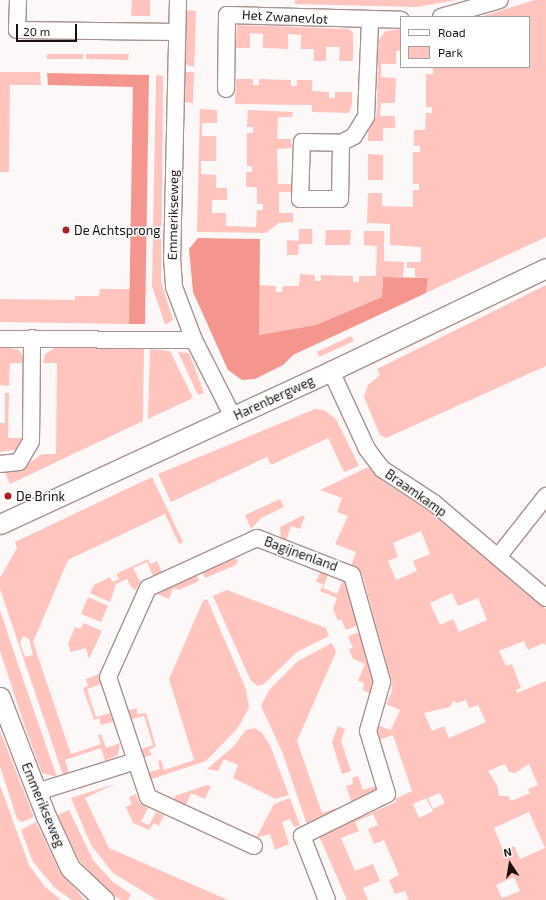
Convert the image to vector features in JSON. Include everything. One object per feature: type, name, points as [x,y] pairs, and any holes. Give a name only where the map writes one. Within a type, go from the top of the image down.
[{"type":"street","points":[[18,0],[17,30],[177,32]]},
{"type":"street","name":"Emmerikseweg","points":[[178,0],[172,257],[174,287],[194,340],[233,416]]},
{"type":"street","points":[[444,16],[500,0]]},
{"type":"street","name":"Het Zwanevlot","points":[[226,89],[226,15],[370,21],[400,20]]},
{"type":"street","points":[[341,143],[354,136],[366,118],[370,21]]},
{"type":"street","name":"Harenbergweg","points":[[0,524],[331,371],[546,268]]},
{"type":"street","points":[[0,464],[19,462],[32,441],[32,338]]},
{"type":"street","points":[[0,339],[194,340]]},
{"type":"street","name":"Braamkamp","points":[[331,371],[367,449],[382,469],[434,503],[546,598]]},
{"type":"street","points":[[498,557],[546,496]]},
{"type":"street","name":"Bagijnenland","points":[[254,846],[150,798],[108,677],[148,588],[254,538],[347,570],[353,578],[382,682],[368,731],[387,794],[302,835],[301,841],[327,900]]},
{"type":"street","name":"Emmerikseweg","points":[[0,697],[37,792],[70,868],[104,900]]},
{"type":"street","points":[[37,792],[136,761]]},
{"type":"green space","points":[[132,0],[150,0],[150,16],[131,16]]},
{"type":"green space","points":[[295,0],[456,0],[417,7],[295,4]]},
{"type":"green space","points":[[535,0],[546,0],[546,237],[426,293],[428,278],[415,277],[415,268],[407,268],[407,262],[421,262],[421,247],[390,245],[390,224],[367,223],[368,193],[382,193],[382,206],[413,207],[413,190],[419,190],[419,184],[413,184],[413,152],[420,152],[420,146],[414,146],[414,130],[425,130],[426,113],[432,113],[432,107],[426,107],[426,74],[433,74],[433,69],[430,68],[530,68],[530,16],[483,16]]},
{"type":"green space","points":[[186,10],[196,11],[194,67],[185,64]]},
{"type":"green space","points":[[237,25],[348,29],[353,32],[353,61],[339,61],[340,47],[326,47],[326,61],[314,61],[314,49],[301,49],[301,35],[288,34],[288,49],[263,48],[263,34],[250,33],[250,48],[236,48]]},
{"type":"green space","points":[[400,29],[400,51],[396,51],[396,64],[381,64],[381,77],[396,78],[395,103],[381,103],[380,116],[395,116],[395,128],[383,128],[383,141],[368,141],[368,131],[377,113],[378,41],[386,31]]},
{"type":"green space","points":[[47,54],[83,54],[83,59],[47,59]]},
{"type":"green space","points":[[86,54],[129,54],[128,60],[86,59]]},
{"type":"green space","points":[[0,72],[40,72],[41,85],[10,85],[9,172],[0,172]]},
{"type":"green space","points":[[185,72],[194,72],[193,103],[184,102]]},
{"type":"green space","points":[[156,75],[163,76],[161,282],[173,320],[165,325],[152,286]]},
{"type":"green space","points":[[236,79],[253,79],[253,85],[259,85],[259,79],[291,80],[291,86],[297,86],[297,80],[312,80],[312,91],[329,92],[329,98],[335,98],[335,92],[352,92],[352,104],[349,113],[312,112],[312,105],[235,104]]},
{"type":"green space","points":[[200,109],[217,110],[217,123],[202,123],[202,136],[216,136],[216,161],[201,161],[201,174],[216,175],[216,188],[227,188],[227,200],[212,200],[212,213],[226,213],[226,226],[256,227],[257,210],[263,210],[263,204],[257,204],[257,187],[246,187],[246,172],[252,172],[252,166],[247,166],[247,133],[253,133],[253,127],[247,127],[248,110],[293,112],[292,117],[278,117],[277,139],[291,139],[292,148],[277,149],[278,184],[293,184],[293,192],[279,192],[279,213],[293,213],[293,222],[279,223],[266,233],[197,232]]},
{"type":"green space","points":[[368,154],[383,155],[383,180],[368,180]]},
{"type":"green space","points":[[299,229],[312,229],[312,244],[299,244],[298,255],[287,255],[287,240],[299,241]]},
{"type":"green space","points":[[326,230],[351,230],[350,245],[325,245]]},
{"type":"green space","points":[[364,231],[384,231],[384,261],[404,262],[403,277],[383,277],[382,297],[316,325],[259,335],[259,285],[276,286],[276,292],[282,292],[283,286],[299,286],[300,274],[315,275],[315,281],[321,281],[321,275],[353,276],[353,282],[359,282],[359,276],[376,276],[377,246],[364,245]]},
{"type":"green space","points":[[546,285],[546,366],[386,438],[380,435],[364,397],[368,385],[380,375],[377,369]]},
{"type":"green space","points":[[100,289],[131,289],[129,324],[0,322],[0,299],[75,300],[75,296],[99,296]]},
{"type":"green space","points":[[351,336],[354,341],[319,357],[317,352]]},
{"type":"green space","points":[[0,346],[19,350],[24,359],[24,363],[10,363],[9,386],[0,385]]},
{"type":"green space","points":[[56,347],[144,349],[143,421],[10,484],[4,471],[20,470],[42,454],[56,454],[57,363],[43,363],[45,354]]},
{"type":"green space","points":[[150,349],[170,351],[193,398],[148,419]]},
{"type":"green space","points":[[178,352],[189,353],[204,393],[198,395]]},
{"type":"green space","points":[[5,393],[9,393],[8,438],[23,438],[19,449],[0,452],[0,423],[5,423]]},
{"type":"green space","points":[[315,409],[324,410],[336,419],[359,466],[344,472],[328,438],[271,465],[267,457],[171,502],[158,474]]},
{"type":"green space","points":[[368,467],[384,482],[437,516],[546,609],[546,646],[544,643],[528,650],[524,641],[499,651],[506,666],[512,664],[521,688],[516,690],[517,693],[546,681],[546,900],[409,900],[405,891],[395,894],[389,880],[399,875],[384,840],[374,844],[368,829],[378,825],[373,814],[355,822],[359,831],[341,838],[355,871],[373,864],[380,881],[363,888],[368,900],[347,900],[319,836],[396,802],[395,799],[412,791],[393,735],[379,740],[377,733],[377,725],[391,730],[400,710],[386,704],[392,691],[391,680],[362,574],[351,566],[356,552],[335,544],[348,516],[337,512],[342,498],[320,490]],"holes":[[[421,531],[430,554],[413,561],[417,571],[396,580],[388,561],[398,557],[393,543]],[[452,593],[458,606],[478,598],[487,620],[459,632],[453,619],[440,625],[430,603]],[[466,700],[469,708],[478,705],[486,722],[449,738],[444,726],[432,731],[424,713],[450,707],[453,701],[457,703]],[[505,764],[509,772],[515,773],[529,764],[538,785],[528,789],[530,793],[511,801],[508,796],[499,796],[497,785],[488,771]],[[440,793],[445,803],[433,809],[428,798]],[[426,798],[433,811],[419,818],[413,804]],[[529,812],[545,848],[520,859],[514,846],[503,850],[494,828]],[[514,877],[520,891],[502,898],[496,885]]]},
{"type":"green space","points":[[152,477],[183,542],[179,544],[165,514],[68,560],[33,642],[71,754],[101,744],[98,735],[101,734],[106,748],[120,743],[118,755],[105,761],[101,748],[65,760],[69,773],[63,775],[0,589],[0,578],[17,548],[15,542]],"holes":[[[23,636],[29,639],[33,655],[25,657],[20,643]]]},
{"type":"green space","points":[[280,499],[284,507],[261,518],[251,529],[245,515]]},
{"type":"green space","points":[[301,516],[305,516],[300,529],[291,526],[286,541],[281,539],[280,527]]},
{"type":"green space","points":[[231,557],[238,560],[236,565],[205,578],[202,571]]},
{"type":"green space","points":[[148,559],[150,564],[157,561],[162,572],[153,576],[147,562],[133,568],[140,582],[136,590],[131,587],[127,579],[116,584],[110,602],[90,593],[94,585],[110,577],[112,582],[119,579],[116,574]]},
{"type":"green space","points":[[320,572],[328,575],[323,588],[337,594],[343,580],[348,584],[360,624],[346,630],[341,619],[338,621],[333,609],[337,598],[320,591],[323,584],[316,582]]},
{"type":"green space","points":[[196,574],[199,581],[179,590],[173,588],[169,599],[155,593]]},
{"type":"green space","points":[[227,590],[326,628],[329,636],[297,652],[264,684],[258,686],[251,681],[213,596]]},
{"type":"green space","points":[[88,597],[108,606],[101,622],[81,614]]},
{"type":"green space","points":[[207,599],[246,689],[249,708],[237,729],[206,761],[149,780],[146,773],[160,769],[158,761],[161,760],[164,770],[194,760],[169,679],[203,601]]},
{"type":"green space","points":[[0,610],[57,777],[42,773],[25,727],[0,651]]},
{"type":"green space","points":[[84,623],[102,631],[89,659],[86,648],[71,652],[68,644],[75,627],[80,629]]},
{"type":"green space","points":[[362,631],[375,680],[373,695],[363,690],[364,683],[358,681],[365,664],[353,659],[349,649],[353,648],[348,636]]},
{"type":"green space","points":[[332,643],[336,652],[297,741],[322,813],[352,803],[346,786],[353,784],[352,778],[358,776],[363,790],[376,786],[377,790],[376,792],[307,825],[283,754],[261,706],[269,690],[298,661]]},
{"type":"green space","points":[[99,674],[101,684],[87,689],[96,717],[110,713],[113,722],[101,725],[99,718],[94,720],[83,688],[88,686],[86,679]]},
{"type":"green space","points":[[137,708],[137,714],[146,713],[156,746],[149,750],[152,755],[141,758],[138,750],[153,745],[144,716],[129,720],[127,711]]},
{"type":"green space","points":[[338,726],[345,729],[341,741],[351,771],[342,774],[332,742]]},
{"type":"green space","points":[[255,728],[262,733],[270,745],[289,795],[276,799],[233,778],[238,765],[224,759],[218,771],[207,769],[233,747],[246,730]]},
{"type":"green space","points":[[0,731],[34,817],[22,822],[17,819],[0,766]]},
{"type":"green space","points":[[115,784],[85,798],[109,848],[228,900],[157,900],[113,873],[91,845],[71,798]]},
{"type":"green space","points":[[0,785],[29,865],[45,887],[61,900],[0,900]]},
{"type":"green space","points":[[207,785],[211,786],[205,799],[191,793],[185,807],[174,801],[175,796]]},
{"type":"green space","points":[[136,794],[139,803],[148,808],[141,822],[149,825],[156,812],[164,815],[159,826],[154,823],[149,830],[133,823],[126,807],[132,804],[129,797]]},
{"type":"green space","points":[[290,798],[300,825],[294,827],[290,819],[282,822],[289,844],[275,850],[270,834],[256,838],[274,804]]},
{"type":"green space","points":[[69,810],[93,860],[113,882],[131,894],[128,900],[121,900],[106,890],[79,860],[57,815]]},
{"type":"green space","points":[[36,822],[60,872],[85,900],[72,900],[55,888],[33,862],[21,830]]},
{"type":"shaded area","points":[[47,73],[149,75],[145,324],[129,324],[133,87],[48,85]]},
{"type":"shaded area","points":[[198,238],[260,239],[259,335],[316,325],[382,297],[383,277],[428,278],[426,293],[293,355],[283,365],[255,379],[242,380],[228,370],[193,292],[189,249]]},
{"type":"place","name":"De Achtsprong","points":[[66,230]]},
{"type":"place","name":"De Brink","points":[[8,496]]}]
